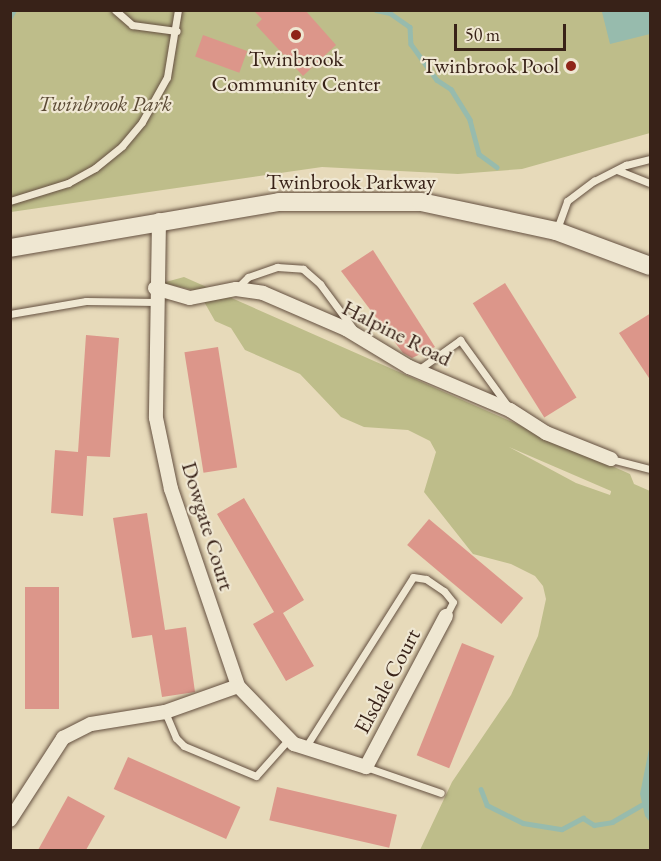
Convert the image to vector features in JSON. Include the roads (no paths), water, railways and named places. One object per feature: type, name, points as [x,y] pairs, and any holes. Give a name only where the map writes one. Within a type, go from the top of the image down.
[{"type":"main road","name":"Twinbrook Parkway","points":[[10,248],[159,220],[279,202],[421,202],[556,231],[651,266]]},
{"type":"street","name":"Dowgate Court","points":[[159,220],[156,295],[156,418],[171,489],[238,686],[289,739],[305,748],[366,767]]},
{"type":"street","name":"Halpine Road","points":[[156,295],[190,298],[236,289],[263,293],[360,337],[418,370],[510,410],[546,434],[611,459]]},
{"type":"street","name":"Elsdale Court","points":[[366,767],[446,616]]},
{"type":"street","points":[[10,820],[63,738],[91,724],[165,712],[238,686]]},
{"type":"lane","points":[[115,10],[132,25],[177,31]]},
{"type":"lane","points":[[10,201],[68,183],[95,168],[122,146],[141,122],[167,77],[177,31],[178,10]]},
{"type":"lane","points":[[556,231],[567,201],[617,170],[651,159]]},
{"type":"lane","points":[[617,170],[651,183]]},
{"type":"lane","points":[[236,289],[248,277],[277,267],[303,269],[320,284],[360,337]]},
{"type":"lane","points":[[10,314],[86,301],[156,295]]},
{"type":"lane","points":[[418,370],[460,340],[510,410]]},
{"type":"lane","points":[[611,459],[651,469]]},
{"type":"lane","points":[[305,748],[413,577],[436,583],[448,596],[453,602],[446,616]]},
{"type":"lane","points":[[165,712],[176,738],[184,746],[256,776],[289,739]]},
{"type":"lane","points":[[366,767],[441,793]]},
{"type":"waterway","points":[[10,17],[14,10]]},
{"type":"waterway","points":[[376,10],[390,13],[410,27],[411,44],[437,80],[451,89],[470,120],[479,154],[497,167]]},
{"type":"waterway","points":[[481,789],[487,805],[523,823],[562,829],[583,818],[594,825],[612,822],[641,805]]},
{"type":"place","name":"Twinbrook Community Center","points":[[296,35]]},
{"type":"place","name":"Twinbrook Pool","points":[[571,66]]},
{"type":"park label","name":"Twinbrook Park","points":[[105,104]]}]
